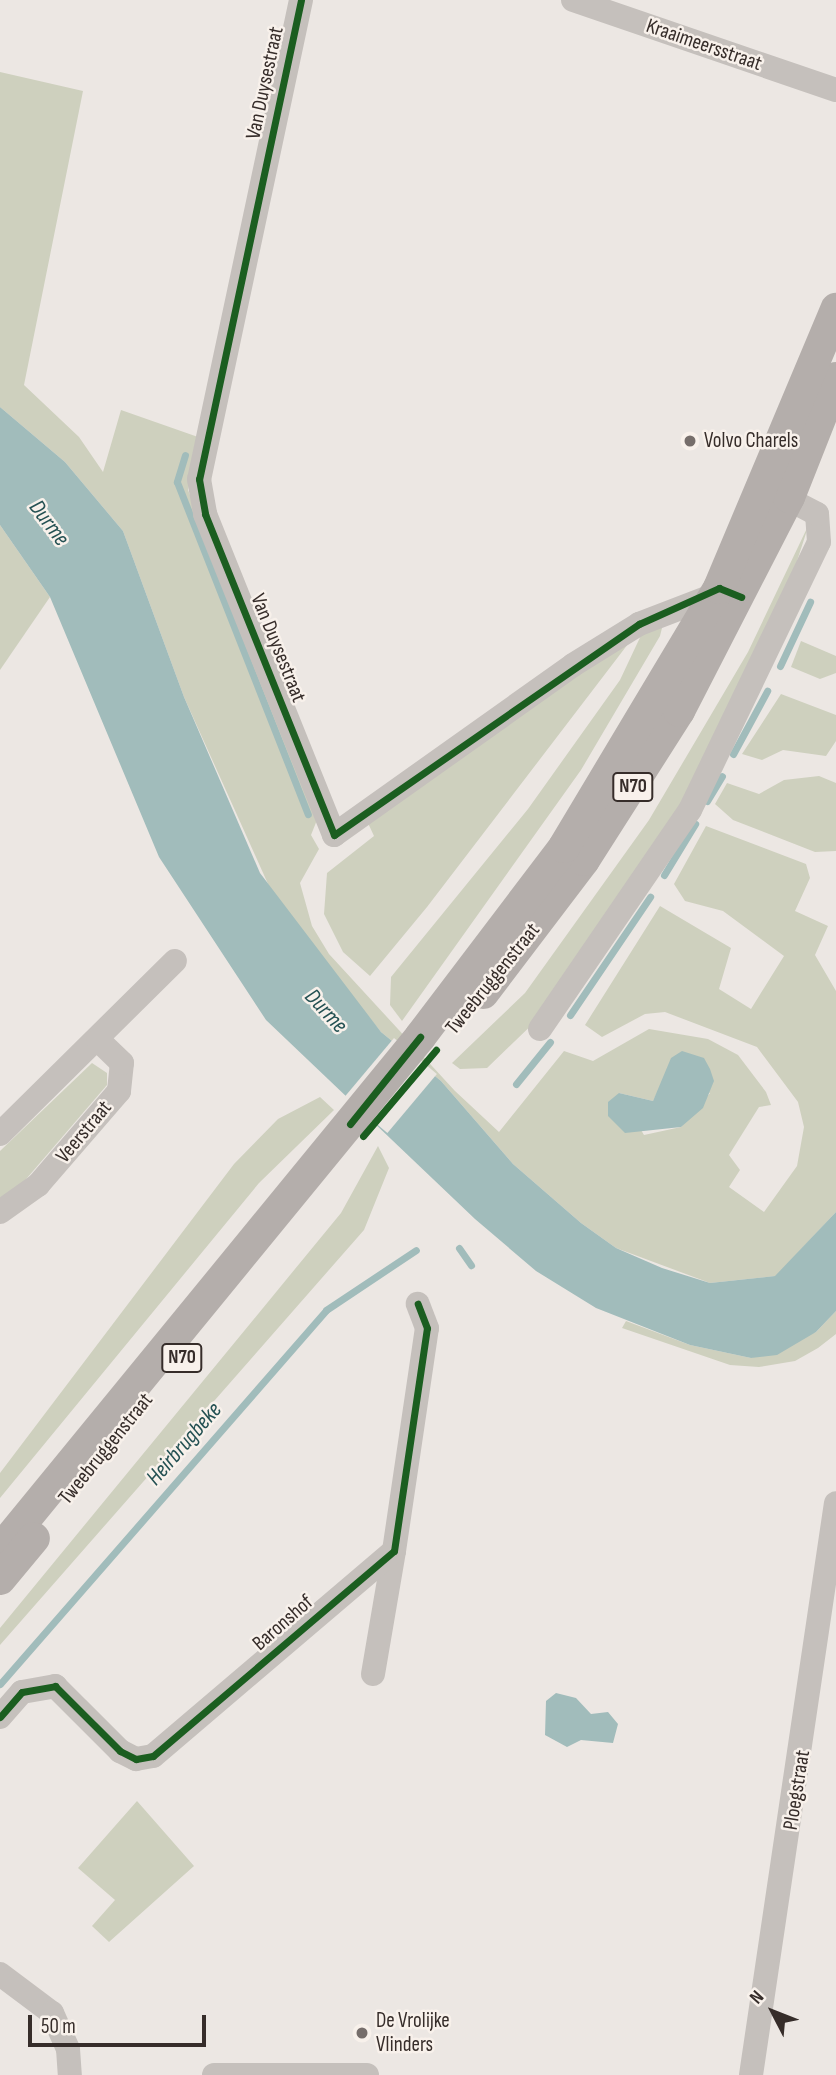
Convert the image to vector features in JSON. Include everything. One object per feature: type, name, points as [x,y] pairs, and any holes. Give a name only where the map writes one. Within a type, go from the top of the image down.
[{"type":"main road","name":"Tweebruggenstraat","points":[[778,492],[836,309]]},
{"type":"main road","name":"Tweebruggenstraat","points":[[0,1579],[357,1130],[584,860],[647,765],[836,378]]},
{"type":"main road","name":"Tweebruggenstraat","points":[[0,1550],[357,1130]]},
{"type":"street","name":"Van Duysestraat","points":[[301,0],[200,479],[205,514],[334,835],[573,666],[639,624],[730,593]]},
{"type":"street","name":"Kraaimeersstraat","points":[[573,0],[836,90]]},
{"type":"street","points":[[540,1029],[690,810],[763,670],[819,542],[817,514],[778,492]]},
{"type":"street","points":[[0,1134],[176,961]]},
{"type":"street","name":"Veerstraat","points":[[0,1212],[38,1185],[119,1091],[122,1063],[98,1040]]},
{"type":"street","points":[[373,1674],[427,1328],[418,1304]]},
{"type":"street","name":"Ploegstraat","points":[[751,2075],[836,1503]]},
{"type":"street","name":"Baronshof","points":[[0,1717],[22,1692],[55,1686],[120,1751],[136,1759],[153,1756],[394,1551]]},
{"type":"street","points":[[0,1973],[52,2013],[68,2049],[71,2075]]},
{"type":"street","points":[[214,2075],[367,2075]]},
{"type":"green space","points":[[0,72],[83,91],[24,385],[79,437],[103,472],[121,410],[198,437],[188,490],[317,820],[311,835],[319,849],[300,883],[312,926],[329,954],[455,1091],[499,1132],[564,1051],[593,1061],[649,1029],[708,1039],[738,1055],[766,1092],[771,1105],[759,1107],[729,1155],[740,1170],[729,1187],[764,1212],[797,1166],[804,1127],[798,1102],[757,1047],[665,1012],[645,1014],[602,1037],[585,1025],[660,906],[731,948],[719,989],[751,1009],[784,956],[723,911],[685,901],[674,884],[706,826],[806,864],[810,878],[795,911],[828,926],[815,955],[836,991],[836,1212],[776,1276],[710,1283],[616,1248],[581,1223],[513,1164],[441,1081],[381,1032],[277,904],[184,697],[123,531],[65,462],[0,407]],"holes":[[[664,1079],[710,1093],[681,1127],[644,1135],[619,1093],[653,1101]]]},
{"type":"green space","points":[[809,524],[786,595],[690,791],[542,1015],[487,1068],[460,1069],[452,1063],[525,993],[649,820],[748,652]]},
{"type":"green space","points":[[0,525],[50,597],[0,670]]},
{"type":"green space","points":[[654,626],[662,628],[660,636],[581,770],[402,1021],[390,1005],[391,977],[528,809],[620,680],[644,629]]},
{"type":"green space","points":[[801,641],[836,656],[836,673],[820,679],[791,667]]},
{"type":"green space","points":[[628,644],[427,907],[370,976],[343,952],[324,914],[327,873],[374,836],[367,821],[585,665]]},
{"type":"green space","points":[[781,694],[836,715],[836,741],[826,756],[783,750],[762,760],[742,754]]},
{"type":"green space","points":[[819,776],[836,783],[836,851],[815,852],[733,820],[715,804],[727,783],[759,794],[784,780]]},
{"type":"green space","points":[[92,1063],[107,1073],[107,1085],[21,1185],[0,1198],[0,1151]]},
{"type":"green space","points":[[320,1097],[334,1110],[259,1183],[0,1498],[0,1473],[234,1164],[278,1119]]},
{"type":"green space","points":[[378,1146],[389,1168],[364,1230],[0,1645],[0,1628],[341,1213]]},
{"type":"green space","points":[[836,1311],[836,1334],[818,1348],[795,1361],[759,1367],[730,1365],[622,1328],[626,1321],[690,1345],[751,1358],[816,1332]]},
{"type":"green space","points":[[137,1801],[194,1866],[109,1942],[92,1926],[115,1900],[78,1868]]},
{"type":"water","name":"Durme","points":[[0,407],[65,462],[123,531],[184,697],[260,873],[381,1032],[441,1081],[513,1164],[581,1223],[616,1248],[662,1268],[710,1283],[775,1276],[836,1212],[836,1311],[816,1332],[777,1355],[751,1358],[690,1345],[596,1308],[536,1271],[475,1219],[266,1020],[159,857],[50,597],[0,525]]},
{"type":"water","points":[[682,1051],[704,1058],[710,1069],[714,1081],[703,1108],[681,1127],[625,1133],[608,1116],[608,1102],[619,1093],[653,1101],[671,1058]]},
{"type":"water","points":[[556,1693],[576,1698],[591,1714],[608,1712],[618,1724],[613,1743],[581,1740],[567,1747],[545,1735],[546,1701]]},
{"type":"pier","points":[[394,1038],[437,1074],[387,1133],[345,1097]]},
{"type":"waterway","points":[[185,455],[177,482],[308,814]]},
{"type":"waterway","points":[[780,666],[810,602]]},
{"type":"waterway","points":[[733,754],[767,691]]},
{"type":"waterway","points":[[707,801],[722,776]]},
{"type":"waterway","points":[[664,875],[695,824]]},
{"type":"waterway","points":[[570,1015],[650,897]]},
{"type":"waterway","points":[[516,1084],[550,1042]]},
{"type":"waterway","points":[[459,1248],[471,1265]]},
{"type":"waterway","name":"Heirbrugbeke","points":[[0,1684],[326,1310],[416,1250]]},
{"type":"cycle path","points":[[301,0],[199,479],[205,514],[334,835],[639,624],[719,588],[741,597]]},
{"type":"cycle path","points":[[350,1124],[420,1037]]},
{"type":"cycle path","points":[[363,1136],[436,1050]]},
{"type":"cycle path","points":[[0,1717],[22,1692],[55,1686],[120,1751],[136,1759],[153,1756],[394,1551],[427,1328],[418,1304]]},
{"type":"place","name":"Volvo Charels","points":[[690,441]]},
{"type":"place","name":"De Vrolijke Vlinders","points":[[362,2033]]}]
